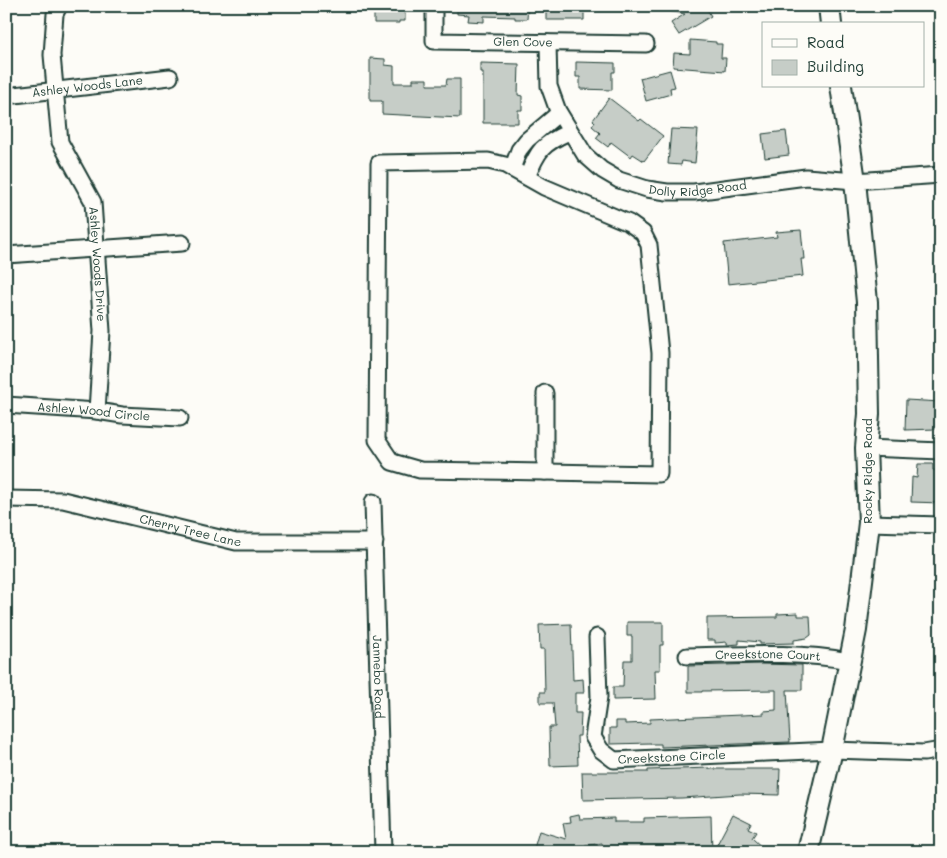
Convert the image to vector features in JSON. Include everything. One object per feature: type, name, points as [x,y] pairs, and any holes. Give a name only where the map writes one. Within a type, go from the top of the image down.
[{"type":"main road","points":[[829,6],[831,22]]},
{"type":"main road","name":"Rocky Ridge Road","points":[[808,852],[832,750],[856,630],[869,523],[866,448],[868,414],[867,302],[855,181],[841,88]]},
{"type":"street","name":"Ashley Woods Drive","points":[[59,6],[55,14],[52,55],[60,142],[93,202],[102,331],[97,411]]},
{"type":"street","name":"Glen Cove","points":[[434,6],[434,41],[646,44]]},
{"type":"street","name":"Dolly Ridge Road","points":[[548,43],[550,86],[559,113],[585,155],[602,170],[619,180],[647,189],[667,192],[694,192],[806,177],[855,181],[941,175]]},
{"type":"street","name":"Ashley Woods Lane","points":[[6,96],[170,77]]},
{"type":"street","points":[[512,169],[519,150],[559,113]]},
{"type":"street","points":[[527,177],[534,158],[549,141],[569,132]]},
{"type":"street","points":[[488,161],[505,165],[512,169],[544,187],[629,223],[643,233],[649,245],[660,353],[659,474],[420,470],[392,462],[377,440],[379,163],[488,161]]},
{"type":"street","points":[[6,255],[182,244]]},
{"type":"street","points":[[545,393],[545,472]]},
{"type":"street","name":"Ashley Wood Circle","points":[[6,405],[180,418]]},
{"type":"street","points":[[866,448],[941,451]]},
{"type":"street","name":"Cherry Tree Lane","points":[[6,499],[63,500],[236,542],[375,542]]},
{"type":"street","name":"Jannebo Road","points":[[373,502],[383,852]]},
{"type":"street","points":[[869,523],[941,525]]},
{"type":"street","name":"Creekstone Circle","points":[[597,637],[599,697],[592,737],[601,750],[614,760],[832,750]]},
{"type":"street","name":"Creekstone Court","points":[[687,656],[812,655],[850,661]]},
{"type":"street","points":[[832,750],[924,753],[941,750]]},
{"type":"building","points":[[381,6],[405,6],[405,21],[399,21],[399,23],[374,23],[374,11],[381,11]]},
{"type":"building","points":[[457,6],[528,6],[527,19],[484,16],[484,22],[468,21],[469,15],[457,14]]},
{"type":"building","points":[[546,6],[584,6],[584,20],[546,20]]},
{"type":"building","points":[[667,6],[705,6],[711,16],[679,35],[671,23],[685,14],[667,11]]},
{"type":"building","points":[[690,40],[722,44],[721,58],[726,58],[725,71],[673,67],[674,53],[690,54]]},
{"type":"building","points":[[370,58],[385,59],[385,65],[394,66],[394,83],[413,83],[413,79],[427,79],[427,85],[446,85],[447,79],[460,79],[460,118],[382,114],[382,101],[370,101]]},
{"type":"building","points":[[576,62],[615,63],[615,72],[612,72],[612,90],[580,89],[580,77],[576,77]]},
{"type":"building","points":[[480,63],[519,64],[518,95],[522,96],[522,110],[518,110],[518,123],[483,123],[483,72],[480,72]]},
{"type":"building","points":[[670,70],[675,87],[670,88],[671,94],[646,101],[640,78]]},
{"type":"building","points":[[609,98],[639,121],[641,119],[663,136],[644,161],[633,154],[631,157],[611,142],[608,147],[596,138],[600,133],[592,126],[595,122],[593,120]]},
{"type":"building","points":[[671,129],[698,130],[695,163],[682,161],[681,165],[668,164]]},
{"type":"building","points":[[786,131],[789,155],[765,158],[762,134]]},
{"type":"building","points":[[801,230],[804,259],[801,259],[803,276],[728,284],[724,243],[777,237],[776,232]]},
{"type":"building","points":[[906,400],[941,402],[941,426],[936,426],[936,429],[905,430]]},
{"type":"building","points":[[918,464],[933,464],[933,470],[941,471],[941,503],[911,502],[912,477],[917,478]]},
{"type":"building","points":[[798,613],[798,616],[810,616],[811,635],[807,638],[794,640],[794,643],[760,644],[760,642],[739,640],[739,644],[727,645],[727,642],[715,643],[715,640],[707,640],[707,618],[777,617],[777,614]]},
{"type":"building","points":[[627,622],[663,622],[663,645],[660,645],[660,670],[655,670],[656,699],[613,700],[613,687],[623,687],[624,660],[632,660],[632,636],[627,636]]},
{"type":"building","points":[[571,624],[573,680],[583,679],[584,693],[575,693],[575,713],[581,713],[580,736],[577,736],[578,765],[550,766],[549,727],[555,727],[553,703],[540,703],[540,692],[545,692],[544,649],[540,649],[539,625]]},
{"type":"building","points":[[802,665],[802,690],[787,690],[790,742],[661,747],[661,744],[651,743],[610,744],[610,728],[616,728],[616,721],[625,721],[625,724],[650,723],[650,719],[764,714],[764,711],[776,710],[776,690],[688,692],[688,666]]},
{"type":"building","points":[[710,768],[780,769],[779,795],[740,794],[682,798],[583,800],[582,772],[648,772],[648,770]]},
{"type":"building","points":[[579,814],[580,819],[614,818],[614,822],[644,822],[644,818],[711,816],[712,852],[603,852],[602,843],[562,850],[562,852],[533,852],[539,831],[566,839],[563,823],[571,822],[570,816]]},
{"type":"building","points":[[733,814],[751,823],[748,828],[756,832],[752,838],[767,852],[713,852]]}]
